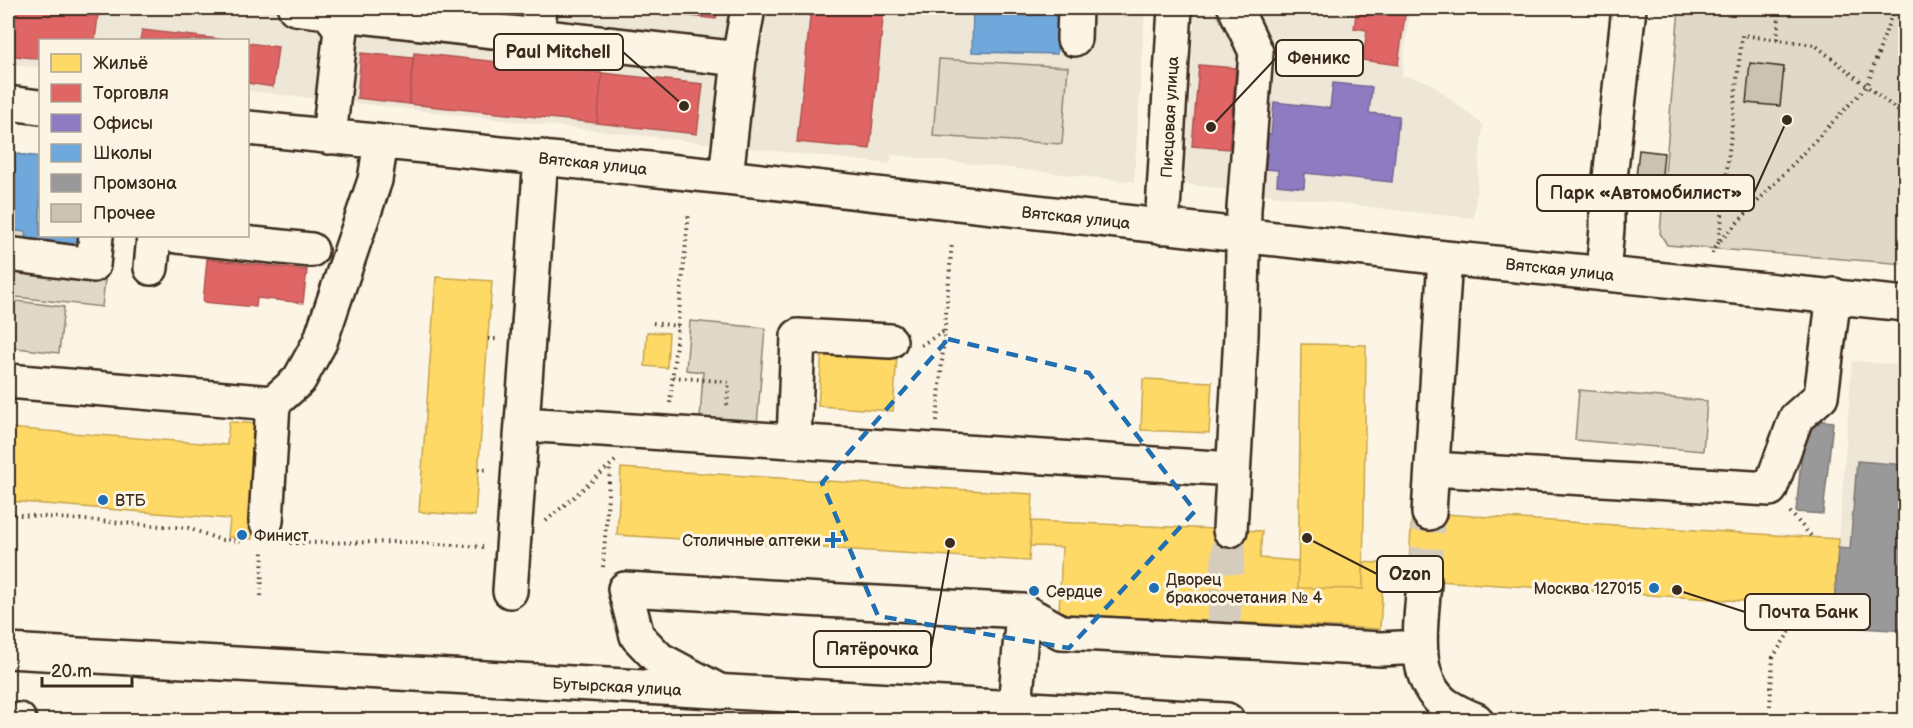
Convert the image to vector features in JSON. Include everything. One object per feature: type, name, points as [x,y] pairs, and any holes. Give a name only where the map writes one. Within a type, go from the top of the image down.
[{"type":"street","points":[[295,8],[349,17],[538,22],[739,59]]},
{"type":"street","points":[[726,177],[739,59],[748,8]]},
{"type":"street","points":[[1074,39],[1075,8]]},
{"type":"street","name":"Писцовая улица","points":[[1162,226],[1175,8]]},
{"type":"street","points":[[1230,530],[1241,335],[1243,235],[1256,52],[1235,8]]},
{"type":"street","points":[[1603,274],[1607,205],[1629,8]]},
{"type":"street","points":[[329,136],[349,17]]},
{"type":"street","points":[[8,103],[39,106]]},
{"type":"street","name":"Вятская улица","points":[[249,128],[726,177],[1445,258],[1834,295],[1905,304]]},
{"type":"street","points":[[265,532],[273,404],[299,380],[320,342],[375,180],[381,142]]},
{"type":"street","points":[[510,591],[541,157]]},
{"type":"street","points":[[8,254],[93,264],[96,237]]},
{"type":"street","points":[[151,268],[154,237]]},
{"type":"street","points":[[187,237],[311,250]]},
{"type":"street","points":[[1429,513],[1445,258]]},
{"type":"street","points":[[1432,469],[1770,489],[1796,418],[1821,396],[1834,295]]},
{"type":"street","points":[[794,441],[798,336],[890,342]]},
{"type":"street","points":[[8,381],[273,404]]},
{"type":"street","points":[[522,424],[1233,469]]},
{"type":"street","points":[[1424,581],[1420,647],[1424,672],[1430,689],[1446,705],[1476,720]]},
{"type":"street","points":[[722,692],[659,659],[637,636],[626,590],[1023,610],[1061,632],[1224,631],[1381,649],[1420,647]]},
{"type":"street","points":[[1015,708],[1023,610]]},
{"type":"street","name":"Бутырская улица","points":[[8,651],[1227,720]]},
{"type":"street","points":[[8,720],[20,720]]},
{"type":"path","points":[[1777,39],[1780,8]]},
{"type":"path","points":[[1713,255],[1713,250],[1719,242],[1867,86],[1894,8]]},
{"type":"path","points":[[1719,242],[1742,35],[1815,45],[1905,117]]},
{"type":"path","points":[[8,514],[188,528],[220,540],[265,532],[513,549],[610,466],[657,432],[673,377],[689,212]]},
{"type":"path","points":[[934,450],[952,242]]},
{"type":"path","points":[[653,323],[678,326]]},
{"type":"path","points":[[673,377],[729,382],[727,412]]},
{"type":"path","points":[[602,575],[610,466]]},
{"type":"path","points":[[261,596],[265,532]]},
{"type":"path","points":[[1770,706],[1773,657],[1807,605]]},
{"type":"highlighted area","points":[[948,339],[1089,373],[1195,511],[1069,648],[878,616],[822,483]]},
{"type":"shaded area","points":[[8,8],[1145,8],[1134,182],[892,155],[890,164],[249,91],[249,39],[39,39],[39,68],[8,64]]},
{"type":"shaded area","points":[[1195,8],[1410,8],[1402,75],[1429,82],[1483,125],[1474,218],[1185,184]]},
{"type":"shaded area","points":[[1679,8],[1905,8],[1905,264],[1667,245],[1660,233]]},
{"type":"shaded area","points":[[939,59],[1068,67],[1062,144],[933,136]]},
{"type":"shaded area","points":[[8,153],[39,157],[39,237],[110,237],[102,307],[8,296]]},
{"type":"shaded area","points":[[8,300],[64,307],[59,353],[8,347]]},
{"type":"shaded area","points":[[690,321],[765,328],[757,425],[700,420],[703,372],[686,370]]},
{"type":"shaded area","points":[[1852,361],[1905,365],[1905,631],[1846,627],[1847,608],[1834,607]]},
{"type":"shaded area","points":[[1579,390],[1707,401],[1703,451],[1575,440]]},
{"type":"building: Жильё","points":[[436,277],[492,281],[475,516],[419,512]]},
{"type":"building: Жильё","points":[[647,332],[669,333],[667,368],[645,366]]},
{"type":"building: Жильё","points":[[1301,344],[1366,345],[1363,589],[1298,588]]},
{"type":"building: Жильё","points":[[822,351],[897,356],[893,411],[818,406]]},
{"type":"building: Жильё","points":[[1143,379],[1212,382],[1209,433],[1141,430]]},
{"type":"building: Жильё","points":[[229,422],[261,424],[252,539],[228,537],[230,519],[8,501],[8,428],[227,445]]},
{"type":"building: Жильё","points":[[621,468],[1033,494],[1029,561],[617,535]]},
{"type":"building: Жильё","points":[[1412,512],[1839,539],[1834,607],[1408,579]]},
{"type":"building: Жильё","points":[[1031,521],[1262,531],[1260,558],[1298,561],[1298,588],[1363,589],[1363,562],[1409,565],[1408,579],[1383,579],[1380,629],[1059,614],[1062,547],[1030,546]]},
{"type":"building: Торговля","points":[[8,8],[99,8],[95,39],[39,39],[39,59],[8,55]]},
{"type":"building: Торговля","points":[[622,8],[718,8],[716,19]]},
{"type":"building: Торговля","points":[[811,8],[884,8],[870,149],[797,142]]},
{"type":"building: Торговля","points":[[1357,8],[1406,8],[1398,65],[1363,60],[1367,30],[1354,28]]},
{"type":"building: Торговля","points":[[142,30],[218,39],[140,39]]},
{"type":"building: Торговля","points":[[249,43],[278,47],[273,87],[249,83]]},
{"type":"building: Торговля","points":[[361,53],[413,58],[409,104],[357,98]]},
{"type":"building: Торговля","points":[[414,53],[602,73],[597,123],[409,104]]},
{"type":"building: Торговля","points":[[1199,65],[1236,68],[1229,149],[1192,146]]},
{"type":"building: Торговля","points":[[602,73],[703,84],[697,134],[597,123]]},
{"type":"building: Торговля","points":[[207,259],[307,270],[303,303],[257,298],[256,307],[203,302]]},
{"type":"building: Офисы","points":[[1333,83],[1372,87],[1369,113],[1399,116],[1392,182],[1305,173],[1304,188],[1277,185],[1278,170],[1265,169],[1267,154],[1258,153],[1260,133],[1271,134],[1274,102],[1330,108]]},
{"type":"building: Школы","points":[[973,8],[1058,8],[1057,54],[972,52]]},
{"type":"building: Школы","points":[[8,153],[39,157],[39,237],[83,237],[82,249],[24,242],[26,232],[8,230]]},
{"type":"building: Промзона","points":[[1805,419],[1833,422],[1823,514],[1796,512]]},
{"type":"building: Промзона","points":[[1857,461],[1906,465],[1906,631],[1846,627],[1847,608],[1834,607],[1838,548],[1850,549]]},
{"type":"building: Прочее","points":[[1750,63],[1784,67],[1780,106],[1746,103]]},
{"type":"building: Прочее","points":[[1639,150],[1664,153],[1659,206],[1633,203]]},
{"type":"tunnel","points":[[1424,581],[1429,513]]},
{"type":"tunnel","points":[[1224,622],[1230,530]]},
{"type":"place","name":"Paul Mitchell","points":[[684,106]]},
{"type":"place","name":"Парк «Автомобилист»","points":[[1787,120]]},
{"type":"place","name":"Феникс","points":[[1211,127]]},
{"type":"place","name":"ВТБ","points":[[103,500]]},
{"type":"place","name":"Финист","points":[[242,535]]},
{"type":"place","name":"Ozon","points":[[1307,538]]},
{"type":"place","name":"Столичные аптеки","points":[[833,540]]},
{"type":"place","name":"Пятёрочка","points":[[950,543]]},
{"type":"place","name":"Дворец бракосочетания № 4","points":[[1154,588]]},
{"type":"place","name":"Москва 127015","points":[[1654,588]]},
{"type":"place","name":"Почта Банк","points":[[1677,590]]},
{"type":"place","name":"Сердце","points":[[1034,591]]}]
